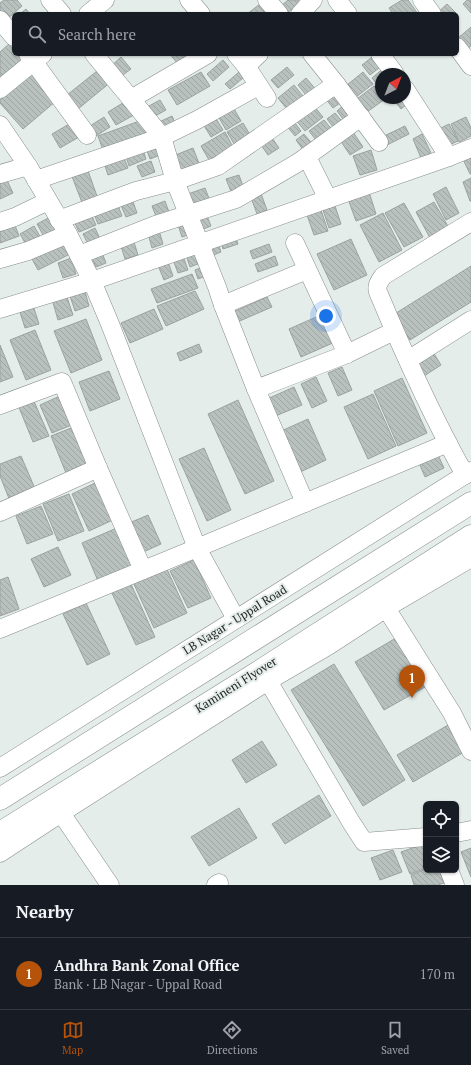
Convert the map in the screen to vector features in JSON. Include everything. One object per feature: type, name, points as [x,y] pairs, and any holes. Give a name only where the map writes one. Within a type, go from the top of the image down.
[{"type":"highway","points":[[0,799],[471,503]]},
{"type":"highway","name":"Kamineni Flyover","points":[[0,833],[256,673],[471,536]]},
{"type":"street","points":[[50,0],[60,12]]},
{"type":"street","points":[[90,12],[105,0]]},
{"type":"street","points":[[189,0],[199,12]]},
{"type":"street","points":[[267,0],[278,12]]},
{"type":"street","points":[[302,12],[313,0]]},
{"type":"street","points":[[337,0],[346,12]]},
{"type":"street","points":[[422,0],[431,12]]},
{"type":"street","points":[[0,20],[12,35]]},
{"type":"street","points":[[459,50],[471,66]]},
{"type":"street","points":[[96,56],[162,137],[175,181],[199,244],[256,388],[305,503]]},
{"type":"street","points":[[131,100],[205,56]]},
{"type":"street","points":[[314,56],[379,142]]},
{"type":"street","points":[[382,56],[390,68]]},
{"type":"street","points":[[0,89],[35,57],[87,136]]},
{"type":"street","points":[[0,174],[32,173],[162,137],[197,120],[263,92],[247,58]]},
{"type":"street","points":[[0,259],[28,251],[64,227],[136,191],[175,181],[218,166],[336,84]]},
{"type":"street","points":[[411,98],[449,157]]},
{"type":"street","points":[[79,255],[155,225],[236,199],[307,157],[361,117]]},
{"type":"street","points":[[0,125],[32,173],[64,227],[92,281],[197,548],[236,619]]},
{"type":"street","points":[[0,309],[92,281],[449,157],[471,148]]},
{"type":"street","points":[[307,157],[328,199]]},
{"type":"street","points":[[0,222],[15,217],[48,201]]},
{"type":"street","points":[[468,473],[448,443],[394,331],[377,288],[383,276],[471,222]]},
{"type":"street","points":[[295,243],[347,354]]},
{"type":"street","points":[[224,305],[307,270]]},
{"type":"street","points":[[408,360],[471,320]]},
{"type":"street","points":[[256,388],[347,354],[394,331]]},
{"type":"street","points":[[0,405],[62,382],[143,570]]},
{"type":"street","points":[[0,629],[448,443]]},
{"type":"street","points":[[0,512],[98,468]]},
{"type":"street","name":"LB Nagar - Uppal Road","points":[[0,768],[468,473]]},
{"type":"street","points":[[0,853],[268,681],[328,646],[386,608],[471,558]]},
{"type":"street","points":[[386,608],[452,713],[471,751]]},
{"type":"street","points":[[268,681],[364,842],[423,837]]},
{"type":"street","points":[[57,815],[67,836],[96,885]]},
{"type":"street","points":[[57,815],[110,885]]},
{"type":"street","points":[[459,832],[471,830]]},
{"type":"street","points":[[450,873],[455,885]]},
{"type":"building","points":[[4,0],[17,0],[22,6],[15,12],[12,12],[12,15],[6,20],[0,12],[0,3]]},
{"type":"building","points":[[288,0],[298,0],[300,3],[288,12],[286,12],[281,6]]},
{"type":"building","points":[[402,0],[408,0],[417,12],[392,12],[389,8]]},
{"type":"building","points":[[467,0],[471,0],[471,13],[463,4]]},
{"type":"building","points":[[260,4],[266,12],[250,12]]},
{"type":"building","points":[[447,4],[455,12],[438,12]]},
{"type":"building","points":[[471,27],[471,46],[466,50],[459,41],[459,37]]},
{"type":"building","points":[[9,44],[12,48],[12,56],[19,56],[22,60],[0,79],[0,52]]},
{"type":"building","points":[[172,56],[190,56],[181,68]]},
{"type":"building","points":[[373,56],[378,56],[384,64],[379,68],[375,68],[375,71],[370,75],[362,65]]},
{"type":"building","points":[[121,57],[131,69],[120,77],[111,66]]},
{"type":"building","points":[[223,60],[229,67],[213,81],[207,74]]},
{"type":"building","points":[[102,67],[112,81],[78,109],[67,95]]},
{"type":"building","points":[[287,67],[294,75],[278,88],[271,80]]},
{"type":"building","points":[[201,72],[210,86],[177,105],[168,90]]},
{"type":"building","points":[[239,72],[243,78],[230,89],[225,84]]},
{"type":"building","points":[[363,72],[373,84],[356,97],[347,85]]},
{"type":"building","points":[[32,73],[56,101],[23,129],[0,103],[0,100]]},
{"type":"building","points":[[306,78],[318,92],[309,99],[298,85]]},
{"type":"building","points":[[294,85],[307,101],[291,114],[278,98]]},
{"type":"building","points":[[374,86],[375,104],[378,104],[367,112],[357,99]]},
{"type":"building","points":[[331,92],[340,103],[333,108],[324,97]]},
{"type":"building","points":[[160,100],[166,110],[155,116],[149,106]]},
{"type":"building","points":[[126,101],[134,115],[116,125],[108,112]]},
{"type":"building","points":[[397,104],[407,104],[401,109]]},
{"type":"building","points":[[313,105],[323,117],[305,131],[295,119]]},
{"type":"building","points":[[344,105],[353,117],[346,123],[337,111]]},
{"type":"building","points":[[233,107],[241,121],[226,130],[218,116]]},
{"type":"building","points":[[335,113],[345,125],[337,132],[327,119]]},
{"type":"building","points":[[172,116],[176,125],[163,130],[159,122]]},
{"type":"building","points":[[104,117],[110,127],[96,136],[90,126]]},
{"type":"building","points":[[215,117],[223,130],[211,137],[203,124]]},
{"type":"building","points":[[466,117],[471,128],[471,136],[459,142],[451,124]]},
{"type":"building","points":[[145,119],[150,133],[103,150],[98,136]]},
{"type":"building","points":[[292,119],[301,131],[295,136],[285,124]]},
{"type":"building","points":[[324,120],[334,132],[319,144],[309,131]]},
{"type":"building","points":[[71,123],[79,137],[60,148],[52,134]]},
{"type":"building","points":[[243,123],[252,138],[236,147],[227,132]]},
{"type":"building","points":[[449,124],[458,141],[447,146],[439,129]]},
{"type":"building","points":[[405,126],[409,134],[387,145],[382,137]]},
{"type":"building","points":[[351,129],[363,147],[350,155],[338,137]]},
{"type":"building","points":[[225,132],[233,147],[209,160],[201,146]]},
{"type":"building","points":[[304,134],[315,147],[306,154],[296,140]]},
{"type":"building","points":[[422,134],[431,153],[421,158],[413,139]]},
{"type":"building","points":[[270,135],[279,148],[268,155],[259,142]]},
{"type":"building","points":[[158,140],[163,154],[150,159],[145,145]]},
{"type":"building","points":[[142,147],[146,159],[129,166],[125,153]]},
{"type":"building","points":[[193,148],[200,166],[179,173],[173,156]]},
{"type":"building","points":[[371,150],[377,170],[360,175],[353,156]]},
{"type":"building","points":[[471,150],[471,174],[470,174],[461,155]]},
{"type":"building","points":[[122,153],[128,168],[108,175],[103,160]]},
{"type":"building","points":[[151,161],[155,172],[142,177],[137,166]]},
{"type":"building","points":[[87,168],[98,199],[83,205],[71,174]]},
{"type":"building","points":[[239,175],[244,189],[232,194],[226,179]]},
{"type":"building","points":[[5,176],[13,193],[0,199],[0,179]]},
{"type":"building","points":[[471,178],[471,201],[470,201],[463,182]]},
{"type":"building","points":[[446,187],[459,213],[446,220],[433,194]]},
{"type":"building","points":[[205,188],[210,201],[190,209],[185,195]]},
{"type":"building","points":[[260,191],[267,210],[257,214],[250,195]]},
{"type":"building","points":[[369,192],[376,214],[356,221],[348,199]]},
{"type":"building","points":[[131,196],[137,213],[126,217],[119,201]]},
{"type":"building","points":[[116,200],[122,216],[98,224],[92,209]]},
{"type":"building","points":[[165,201],[170,215],[157,219],[152,206]]},
{"type":"building","points":[[434,202],[449,228],[430,238],[416,212]]},
{"type":"building","points":[[404,203],[423,237],[404,247],[385,213]]},
{"type":"building","points":[[335,206],[341,224],[329,228],[323,210]]},
{"type":"building","points":[[321,210],[328,231],[314,235],[307,215]]},
{"type":"building","points":[[205,211],[211,226],[201,230],[196,215]]},
{"type":"building","points":[[90,212],[96,225],[79,232],[73,219]]},
{"type":"building","points":[[383,213],[402,250],[379,262],[360,225]]},
{"type":"building","points":[[50,217],[60,234],[47,242],[37,224]]},
{"type":"building","points":[[13,220],[19,236],[0,243],[0,225]]},
{"type":"building","points":[[183,220],[188,235],[182,237],[177,222]]},
{"type":"building","points":[[34,226],[42,240],[28,248],[20,234]]},
{"type":"building","points":[[158,227],[163,244],[152,248],[147,230]]},
{"type":"building","points":[[95,228],[102,243],[90,248],[83,234]]},
{"type":"building","points":[[234,233],[238,244],[223,249],[219,238]]},
{"type":"building","points":[[133,239],[138,255],[125,259],[120,243]]},
{"type":"building","points":[[351,239],[367,275],[334,290],[317,254]]},
{"type":"building","points":[[65,240],[72,253],[38,270],[31,257]]},
{"type":"building","points":[[217,240],[221,252],[211,256],[207,244]]},
{"type":"building","points":[[269,244],[272,252],[253,259],[250,251]]},
{"type":"building","points":[[197,247],[203,262],[190,267],[185,252]]},
{"type":"building","points":[[101,250],[106,263],[96,267],[90,254]]},
{"type":"building","points":[[182,253],[188,270],[178,273],[172,257]]},
{"type":"building","points":[[275,256],[278,265],[258,272],[255,264]]},
{"type":"building","points":[[71,258],[76,274],[63,278],[58,263]]},
{"type":"building","points":[[167,259],[173,276],[164,280],[157,263]]},
{"type":"building","points":[[208,265],[211,274],[198,279],[195,270]]},
{"type":"building","points":[[471,266],[471,302],[410,340],[393,315]]},
{"type":"building","points":[[192,274],[198,288],[157,303],[151,289]]},
{"type":"building","points":[[84,288],[89,306],[75,311],[69,293]]},
{"type":"building","points":[[195,291],[204,309],[166,326],[157,306]]},
{"type":"building","points":[[66,294],[73,315],[58,320],[52,299]]},
{"type":"building","points":[[267,297],[272,307],[235,323],[231,313]]},
{"type":"building","points":[[32,302],[39,324],[25,328],[18,306]]},
{"type":"building","points":[[154,309],[163,329],[130,343],[121,323]]},
{"type":"building","points":[[323,314],[335,342],[301,357],[289,329]]},
{"type":"building","points":[[86,319],[102,360],[71,373],[54,331]]},
{"type":"building","points":[[35,330],[51,370],[26,380],[10,340]]},
{"type":"building","points":[[199,344],[202,352],[180,361],[177,353]]},
{"type":"building","points":[[0,345],[13,377],[0,382]]},
{"type":"building","points":[[433,352],[441,365],[424,376],[415,363]]},
{"type":"building","points":[[342,367],[352,390],[338,396],[328,373]]},
{"type":"building","points":[[109,371],[120,399],[90,411],[79,382]]},
{"type":"building","points":[[316,377],[327,401],[312,408],[301,384]]},
{"type":"building","points":[[402,378],[427,433],[398,446],[374,391]]},
{"type":"building","points":[[294,387],[302,405],[273,417],[265,400]]},
{"type":"building","points":[[373,394],[396,446],[368,459],[344,407]]},
{"type":"building","points":[[62,395],[74,424],[52,433],[40,405]]},
{"type":"building","points":[[33,399],[49,436],[33,442],[18,405]]},
{"type":"building","points":[[238,400],[274,481],[245,494],[208,414]]},
{"type":"building","points":[[308,419],[326,460],[298,473],[279,432]]},
{"type":"building","points":[[76,426],[91,463],[66,473],[51,436]]},
{"type":"building","points":[[204,448],[231,510],[207,521],[179,459]]},
{"type":"building","points":[[438,455],[444,468],[425,477],[419,463]]},
{"type":"building","points":[[21,456],[36,491],[10,501],[0,476],[0,464]]},
{"type":"building","points":[[97,482],[115,519],[89,531],[72,494]]},
{"type":"building","points":[[69,494],[84,531],[58,541],[43,504]]},
{"type":"building","points":[[41,506],[53,534],[27,544],[16,516]]},
{"type":"building","points":[[148,515],[161,544],[141,553],[127,524]]},
{"type":"building","points":[[119,527],[135,565],[98,581],[82,543]]},
{"type":"building","points":[[58,547],[71,575],[44,587],[31,559]]},
{"type":"building","points":[[194,560],[211,598],[188,608],[170,571]]},
{"type":"building","points":[[166,567],[187,613],[154,628],[133,582]]},
{"type":"building","points":[[8,577],[19,609],[0,616],[0,580]]},
{"type":"building","points":[[130,582],[155,637],[136,645],[111,591]]},
{"type":"building","points":[[86,603],[110,654],[87,665],[63,614]]},
{"type":"building","points":[[396,638],[425,687],[384,710],[355,662]]},
{"type":"building","points":[[334,664],[405,780],[363,806],[291,690]]},
{"type":"building","points":[[448,725],[464,752],[413,782],[397,755]]},
{"type":"building","points":[[262,741],[277,765],[246,783],[232,760]]},
{"type":"building","points":[[319,795],[331,816],[285,844],[272,824]]},
{"type":"building","points":[[239,808],[257,838],[209,866],[191,837]]},
{"type":"building","points":[[423,844],[423,869],[410,874],[401,852]]},
{"type":"building","points":[[471,848],[471,877],[461,852]]},
{"type":"building","points":[[393,850],[402,872],[380,880],[371,858]]},
{"type":"building","points":[[423,870],[423,873],[440,873],[444,883],[438,885],[414,885],[411,875]]},
{"type":"place","name":"Andhra Bank Zonal Office","points":[[412,698]]}]
